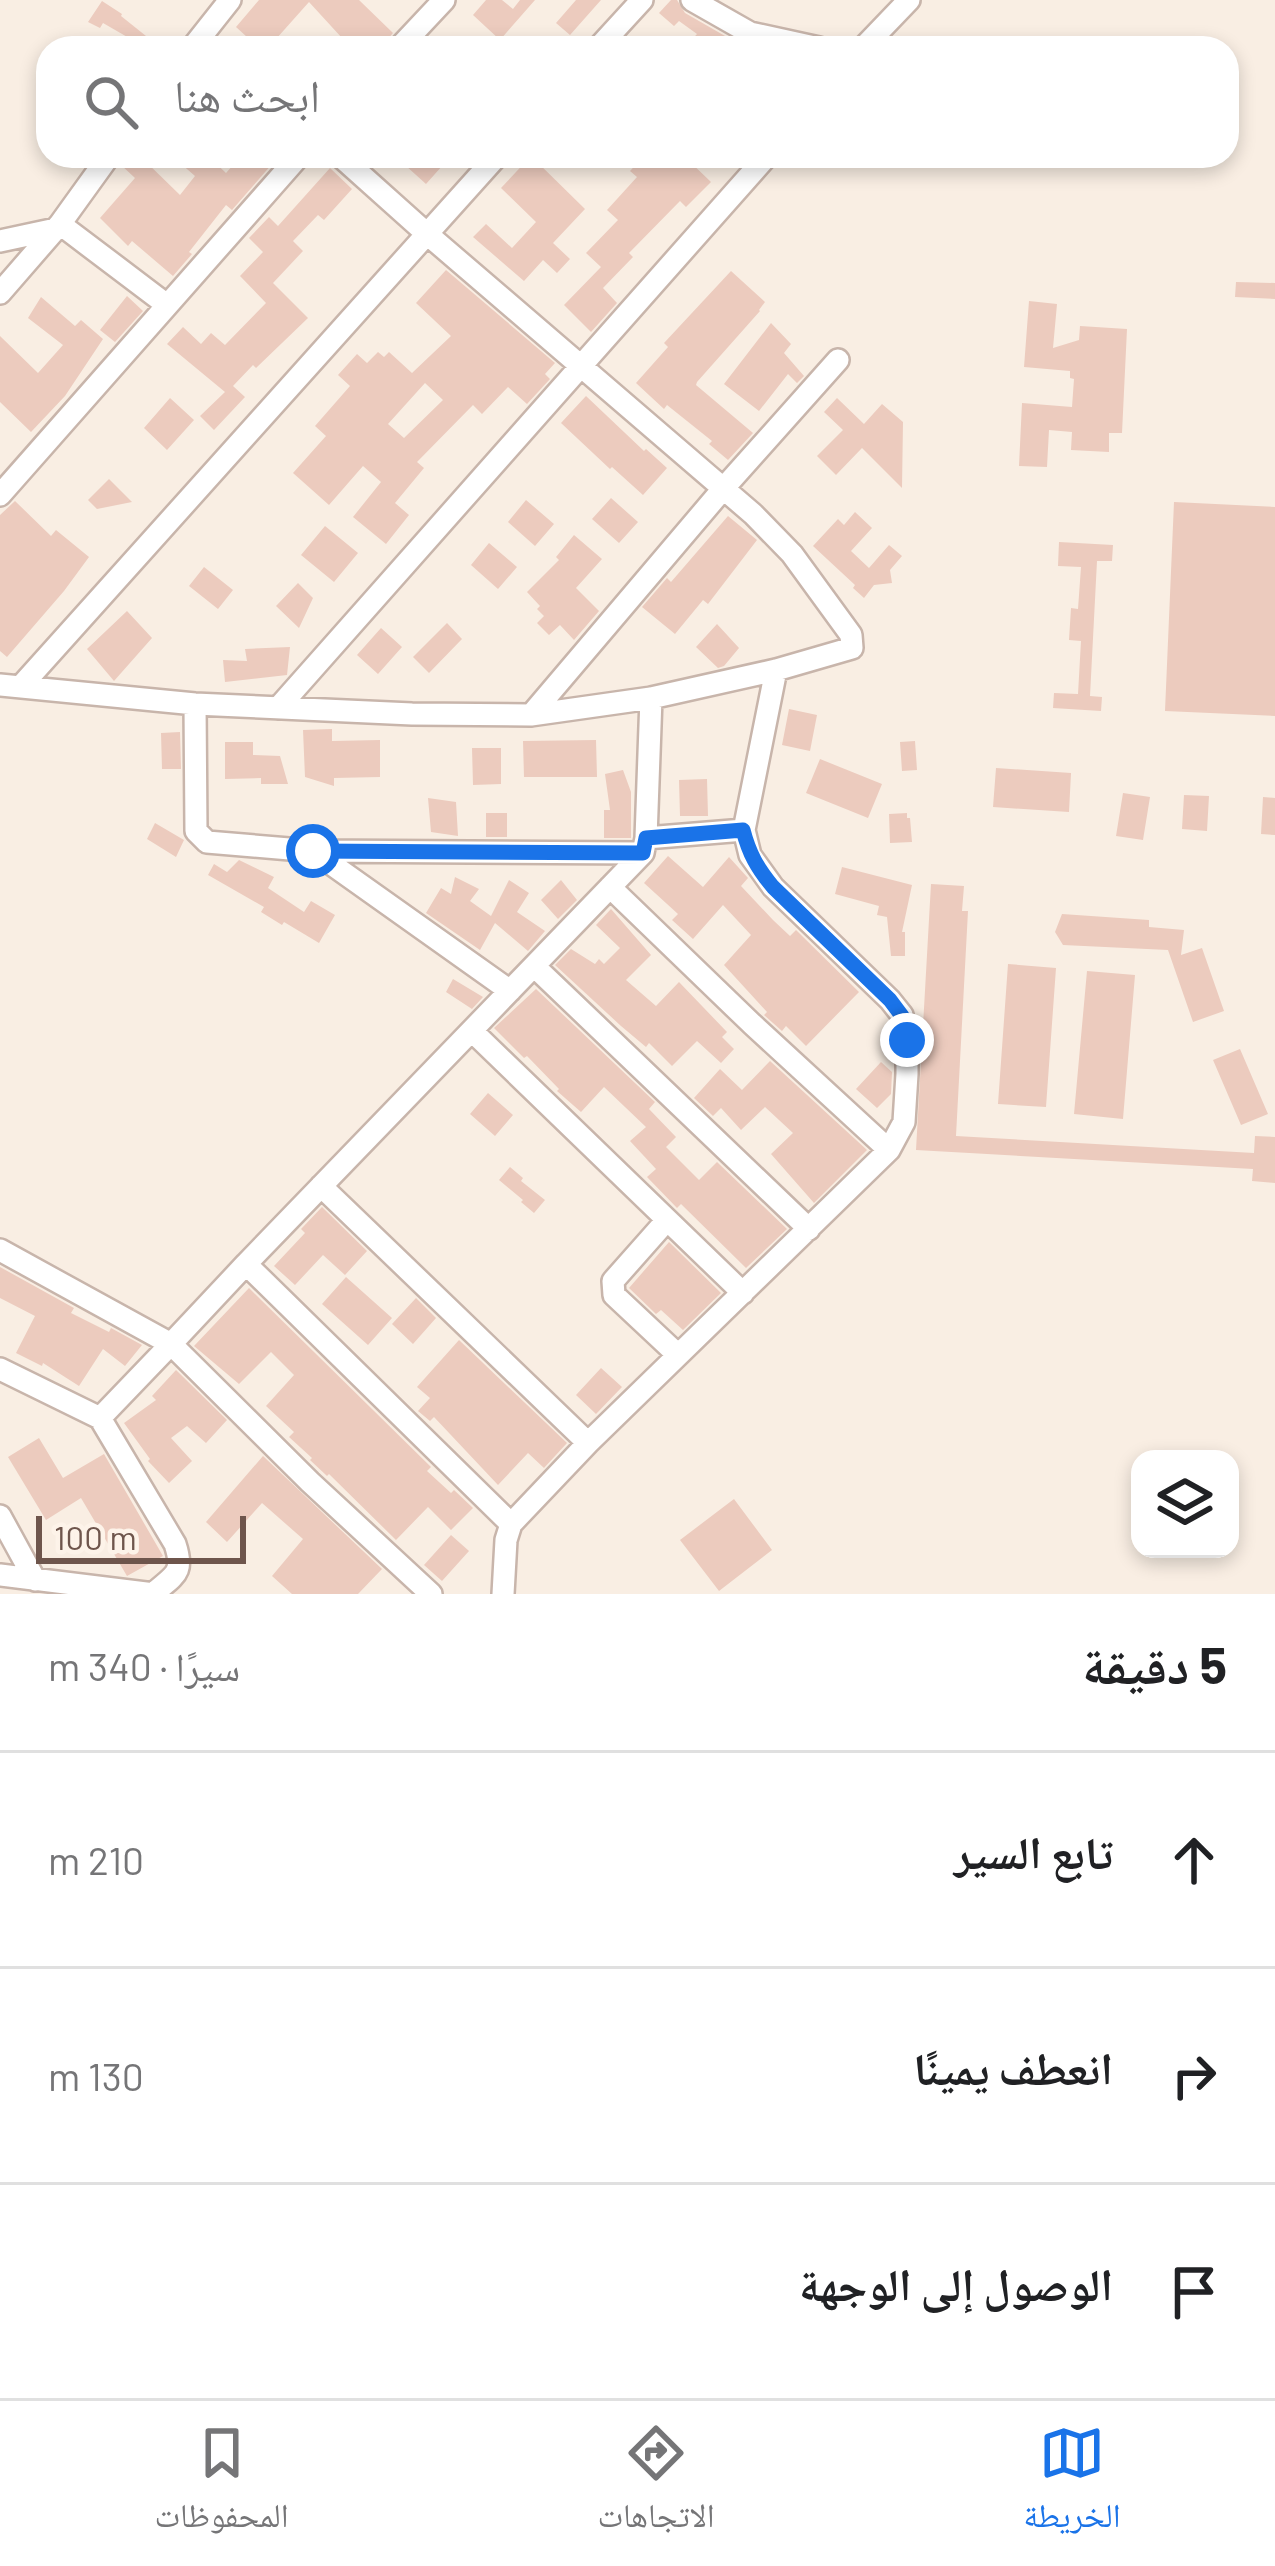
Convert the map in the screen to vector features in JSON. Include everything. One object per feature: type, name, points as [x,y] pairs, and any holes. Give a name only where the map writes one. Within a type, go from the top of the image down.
[{"type":"street","points":[[210,36],[230,0]]},
{"type":"street","points":[[410,36],[444,0]]},
{"type":"street","points":[[609,36],[642,0]]},
{"type":"street","points":[[692,0],[764,36]]},
{"type":"street","points":[[874,36],[909,0]]},
{"type":"street","points":[[0,293],[101,168]]},
{"type":"street","points":[[0,494],[287,168]]},
{"type":"street","points":[[11,685],[195,704],[531,715],[651,698],[852,648],[851,635],[792,554],[753,514],[353,168]]},
{"type":"street","points":[[11,685],[486,168]]},
{"type":"street","points":[[278,707],[756,168]]},
{"type":"street","points":[[0,241],[58,226]]},
{"type":"street","points":[[58,226],[167,305]]},
{"type":"street","points":[[531,715],[838,360]]},
{"type":"street","points":[[503,1594],[511,1524],[890,1150],[904,1122],[907,1040],[902,1016],[773,887],[750,855],[743,830],[776,670]]},
{"type":"street","points":[[100,1418],[610,887],[644,845],[651,698]]},
{"type":"street","points":[[195,704],[196,831],[207,842],[313,851],[644,845],[743,830]]},
{"type":"street","points":[[313,851],[510,991]]},
{"type":"street","points":[[610,887],[890,1150]]},
{"type":"street","points":[[534,966],[809,1229]]},
{"type":"street","points":[[472,1031],[743,1293]]},
{"type":"street","points":[[321,1186],[588,1443]]},
{"type":"street","points":[[668,1220],[611,1287],[679,1355]]},
{"type":"street","points":[[0,1250],[171,1344],[431,1594]]},
{"type":"street","points":[[246,1264],[511,1524]]},
{"type":"street","points":[[0,1370],[100,1418],[180,1560],[178,1572],[147,1594],[0,1575]]},
{"type":"street","points":[[0,1516],[35,1580]]},
{"type":"building","points":[[259,0],[359,0],[393,33],[340,36],[309,2],[279,36],[246,36],[236,27]]},
{"type":"building","points":[[486,0],[502,0],[513,9],[520,0],[535,0],[504,36],[496,36],[473,15]]},
{"type":"building","points":[[576,0],[601,0],[570,35],[556,23]]},
{"type":"building","points":[[677,0],[685,13],[725,36],[695,36],[679,21],[674,26],[659,13]]},
{"type":"building","points":[[102,1],[146,36],[126,36],[103,23],[100,28],[88,22]]},
{"type":"building","points":[[124,168],[152,168],[180,195],[195,176],[186,168],[221,168],[226,173],[230,168],[269,168],[232,210],[226,205],[173,276],[132,241],[128,246],[100,218],[135,178]]},
{"type":"building","points":[[330,168],[352,189],[324,220],[318,215],[293,241],[303,251],[273,283],[308,318],[233,386],[245,397],[214,430],[200,416],[225,392],[167,344],[183,327],[201,344],[211,333],[225,345],[266,303],[240,276],[263,252],[249,238],[269,217],[278,226]]},
{"type":"building","points":[[408,168],[440,168],[426,184]]},
{"type":"building","points":[[520,168],[543,168],[585,209],[553,243],[570,259],[557,273],[543,260],[524,281],[473,237],[486,224],[512,248],[536,222],[501,188]]},
{"type":"building","points":[[696,168],[711,182],[686,207],[680,201],[629,253],[633,257],[603,288],[617,303],[591,332],[564,305],[601,267],[586,253],[618,220],[607,210],[637,177],[630,171]]},
{"type":"building","points":[[446,270],[555,363],[545,374],[550,379],[527,404],[508,387],[482,414],[473,405],[417,462],[424,468],[395,503],[409,515],[386,544],[353,517],[381,482],[363,466],[329,505],[293,473],[326,436],[315,426],[350,386],[338,375],[357,354],[367,363],[378,352],[384,357],[389,352],[412,373],[451,336],[416,303]],"holes":[[[425,383],[443,400],[404,438],[388,424]]]},
{"type":"building","points":[[731,271],[765,302],[696,385],[753,433],[728,460],[709,444],[712,441],[667,405],[664,409],[636,383],[668,347],[664,343]]},
{"type":"building","points":[[1236,282],[1275,283],[1275,299],[1235,297]]},
{"type":"building","points":[[127,296],[143,311],[115,342],[100,330]]},
{"type":"building","points":[[41,297],[75,326],[81,320],[103,339],[65,396],[31,432],[0,402],[0,336],[38,373],[63,345],[28,318]]},
{"type":"building","points":[[1029,301],[1057,304],[1053,348],[1079,340],[1080,326],[1127,329],[1122,433],[1109,433],[1109,452],[1071,450],[1072,432],[1049,430],[1047,467],[1019,466],[1022,403],[1072,407],[1074,379],[1070,371],[1024,367]]},
{"type":"building","points":[[771,323],[791,344],[784,353],[804,376],[797,383],[788,374],[759,411],[724,384]]},
{"type":"building","points":[[586,396],[667,468],[643,495],[561,423]]},
{"type":"building","points":[[170,398],[194,420],[167,450],[144,428]]},
{"type":"building","points":[[837,398],[864,424],[882,404],[903,422],[902,488],[862,448],[836,475],[817,456],[843,430],[824,412]]},
{"type":"building","points":[[109,479],[132,502],[97,509],[88,500]]},
{"type":"building","points":[[611,498],[638,522],[619,543],[592,519]]},
{"type":"building","points":[[526,500],[554,524],[535,546],[508,522]]},
{"type":"building","points":[[15,501],[51,536],[56,530],[89,557],[7,657],[0,651],[0,515]]},
{"type":"building","points":[[1174,502],[1275,507],[1275,716],[1165,711]]},
{"type":"building","points":[[855,512],[872,528],[851,551],[869,568],[889,545],[902,556],[890,570],[892,583],[874,585],[864,598],[813,546],[838,519],[844,525]]},
{"type":"building","points":[[728,516],[757,540],[708,604],[703,600],[675,634],[642,607],[667,578],[671,582]]},
{"type":"building","points":[[325,526],[358,553],[334,582],[301,555]]},
{"type":"building","points":[[574,535],[602,559],[576,588],[599,611],[574,640],[560,625],[549,635],[537,623],[544,616],[527,592],[559,560],[556,557]]},
{"type":"building","points":[[1059,542],[1113,545],[1112,561],[1097,561],[1090,696],[1102,697],[1101,711],[1053,708],[1054,693],[1078,694],[1081,641],[1069,640],[1071,608],[1078,609],[1081,567],[1058,566]]},
{"type":"building","points":[[489,543],[517,567],[498,589],[471,565]]},
{"type":"building","points":[[204,567],[233,590],[218,609],[189,586]]},
{"type":"building","points":[[298,583],[313,598],[299,628],[276,606]]},
{"type":"building","points":[[127,611],[152,638],[114,681],[87,649]]},
{"type":"building","points":[[447,623],[462,639],[429,673],[413,657]]},
{"type":"building","points":[[717,624],[739,648],[718,668],[696,647]]},
{"type":"building","points":[[381,628],[402,647],[378,674],[357,655]]},
{"type":"building","points":[[290,647],[287,675],[225,682],[223,660],[247,661],[245,649]]},
{"type":"building","points":[[789,709],[817,715],[810,751],[782,745]]},
{"type":"building","points":[[332,729],[332,741],[380,740],[380,777],[334,778],[334,786],[305,777],[303,730]]},
{"type":"building","points":[[180,732],[181,769],[162,769],[161,733]]},
{"type":"building","points":[[596,740],[597,777],[524,777],[523,741]]},
{"type":"building","points":[[915,741],[917,770],[902,771],[900,742]]},
{"type":"building","points":[[225,742],[253,742],[253,755],[280,756],[288,784],[261,784],[261,778],[225,779]]},
{"type":"building","points":[[472,748],[501,748],[501,784],[473,785]]},
{"type":"building","points":[[820,759],[882,784],[868,818],[806,793]]},
{"type":"building","points":[[996,768],[1071,773],[1069,812],[993,807]]},
{"type":"building","points":[[623,770],[631,792],[631,838],[604,838],[604,810],[610,810],[605,774]]},
{"type":"building","points":[[707,779],[708,816],[680,816],[679,780]]},
{"type":"building","points":[[1123,793],[1150,797],[1143,840],[1116,836]]},
{"type":"building","points":[[1184,795],[1209,796],[1207,831],[1182,829]]},
{"type":"building","points":[[1263,797],[1275,798],[1275,835],[1261,834]]},
{"type":"building","points":[[428,798],[456,802],[458,836],[431,832]]},
{"type":"building","points":[[486,813],[507,813],[507,837],[486,837]]},
{"type":"building","points":[[907,813],[912,842],[890,843],[889,814]]},
{"type":"building","points":[[155,823],[184,840],[176,857],[147,839]]},
{"type":"building","points":[[668,856],[703,887],[729,857],[748,878],[741,886],[773,920],[790,936],[796,930],[859,992],[806,1046],[786,1026],[782,1031],[764,1015],[767,1012],[724,965],[751,935],[723,905],[693,939],[672,920],[678,914],[644,883]]},
{"type":"building","points":[[239,860],[274,877],[268,888],[304,912],[311,901],[335,915],[319,943],[282,925],[261,912],[264,907],[208,875],[214,864],[227,872]]},
{"type":"building","points":[[842,867],[912,885],[902,932],[905,956],[891,956],[887,917],[877,915],[879,906],[835,894]]},
{"type":"building","points":[[455,877],[479,889],[470,901],[491,916],[509,880],[529,893],[517,912],[545,931],[528,951],[495,923],[480,950],[426,913],[441,888],[451,894]]},
{"type":"building","points":[[561,880],[577,900],[558,919],[541,900]]},
{"type":"building","points":[[931,884],[964,886],[962,911],[968,911],[956,1136],[1254,1153],[1255,1136],[1275,1137],[1275,1183],[1252,1181],[1253,1169],[916,1150]]},
{"type":"building","points":[[611,909],[651,955],[626,980],[656,1006],[679,982],[727,1032],[722,1037],[734,1049],[721,1063],[697,1041],[672,1066],[555,965],[571,949],[595,964],[599,959],[604,964],[620,948],[596,925]]},
{"type":"building","points":[[1062,914],[1149,920],[1149,927],[1184,930],[1181,955],[1202,948],[1224,1011],[1193,1022],[1168,950],[1063,945],[1055,932]]},
{"type":"building","points":[[1008,964],[1056,968],[1046,1107],[998,1104]]},
{"type":"building","points":[[1087,971],[1135,975],[1123,1119],[1074,1114]]},
{"type":"building","points":[[453,979],[483,997],[472,1009],[446,992]]},
{"type":"building","points":[[536,989],[655,1102],[649,1109],[676,1137],[666,1147],[699,1180],[717,1162],[787,1229],[746,1268],[647,1177],[656,1169],[630,1141],[646,1127],[604,1087],[581,1112],[494,1028]]},
{"type":"building","points":[[1240,1049],[1268,1114],[1241,1125],[1213,1060]]},
{"type":"building","points":[[770,1061],[867,1150],[814,1203],[771,1154],[793,1133],[765,1107],[741,1130],[721,1108],[713,1116],[694,1098],[720,1069],[742,1090]]},
{"type":"building","points":[[881,1062],[892,1072],[891,1094],[877,1108],[856,1089]]},
{"type":"building","points":[[488,1093],[513,1115],[495,1136],[470,1114]]},
{"type":"building","points":[[510,1167],[545,1200],[534,1213],[499,1180]]},
{"type":"building","points":[[322,1207],[367,1251],[345,1275],[323,1255],[295,1285],[274,1266]]},
{"type":"building","points":[[669,1242],[721,1293],[683,1330],[661,1310],[656,1314],[629,1288]]},
{"type":"building","points":[[0,1267],[74,1308],[71,1313],[142,1345],[125,1366],[103,1349],[79,1386],[43,1363],[16,1353],[35,1316],[0,1298]]},
{"type":"building","points":[[346,1277],[392,1318],[368,1345],[322,1304]]},
{"type":"building","points":[[249,1288],[431,1467],[427,1471],[473,1508],[451,1530],[428,1507],[396,1540],[310,1460],[289,1437],[294,1432],[266,1406],[294,1375],[271,1352],[239,1384],[194,1346]]},
{"type":"building","points":[[416,1298],[436,1318],[413,1344],[392,1324]]},
{"type":"building","points":[[459,1340],[567,1443],[544,1468],[528,1453],[498,1485],[434,1417],[430,1421],[418,1411],[430,1398],[417,1387]]},
{"type":"building","points":[[601,1368],[622,1387],[596,1414],[576,1395]]},
{"type":"building","points":[[176,1370],[227,1420],[206,1443],[187,1426],[171,1438],[192,1461],[169,1483],[148,1461],[124,1423],[156,1400],[152,1396]]},
{"type":"building","points":[[39,1438],[63,1478],[104,1454],[163,1556],[127,1576],[81,1498],[46,1520],[8,1457]]},
{"type":"building","points":[[263,1456],[382,1569],[358,1594],[292,1594],[272,1576],[303,1539],[262,1503],[227,1542],[206,1522]]},
{"type":"building","points":[[734,1499],[772,1550],[719,1591],[680,1540]]},
{"type":"building","points":[[451,1535],[469,1551],[442,1581],[424,1565]]},
{"type":"route","points":[[313,851],[643,853],[646,838],[743,830],[757,868],[890,1000],[902,1016],[907,1040]]}]
